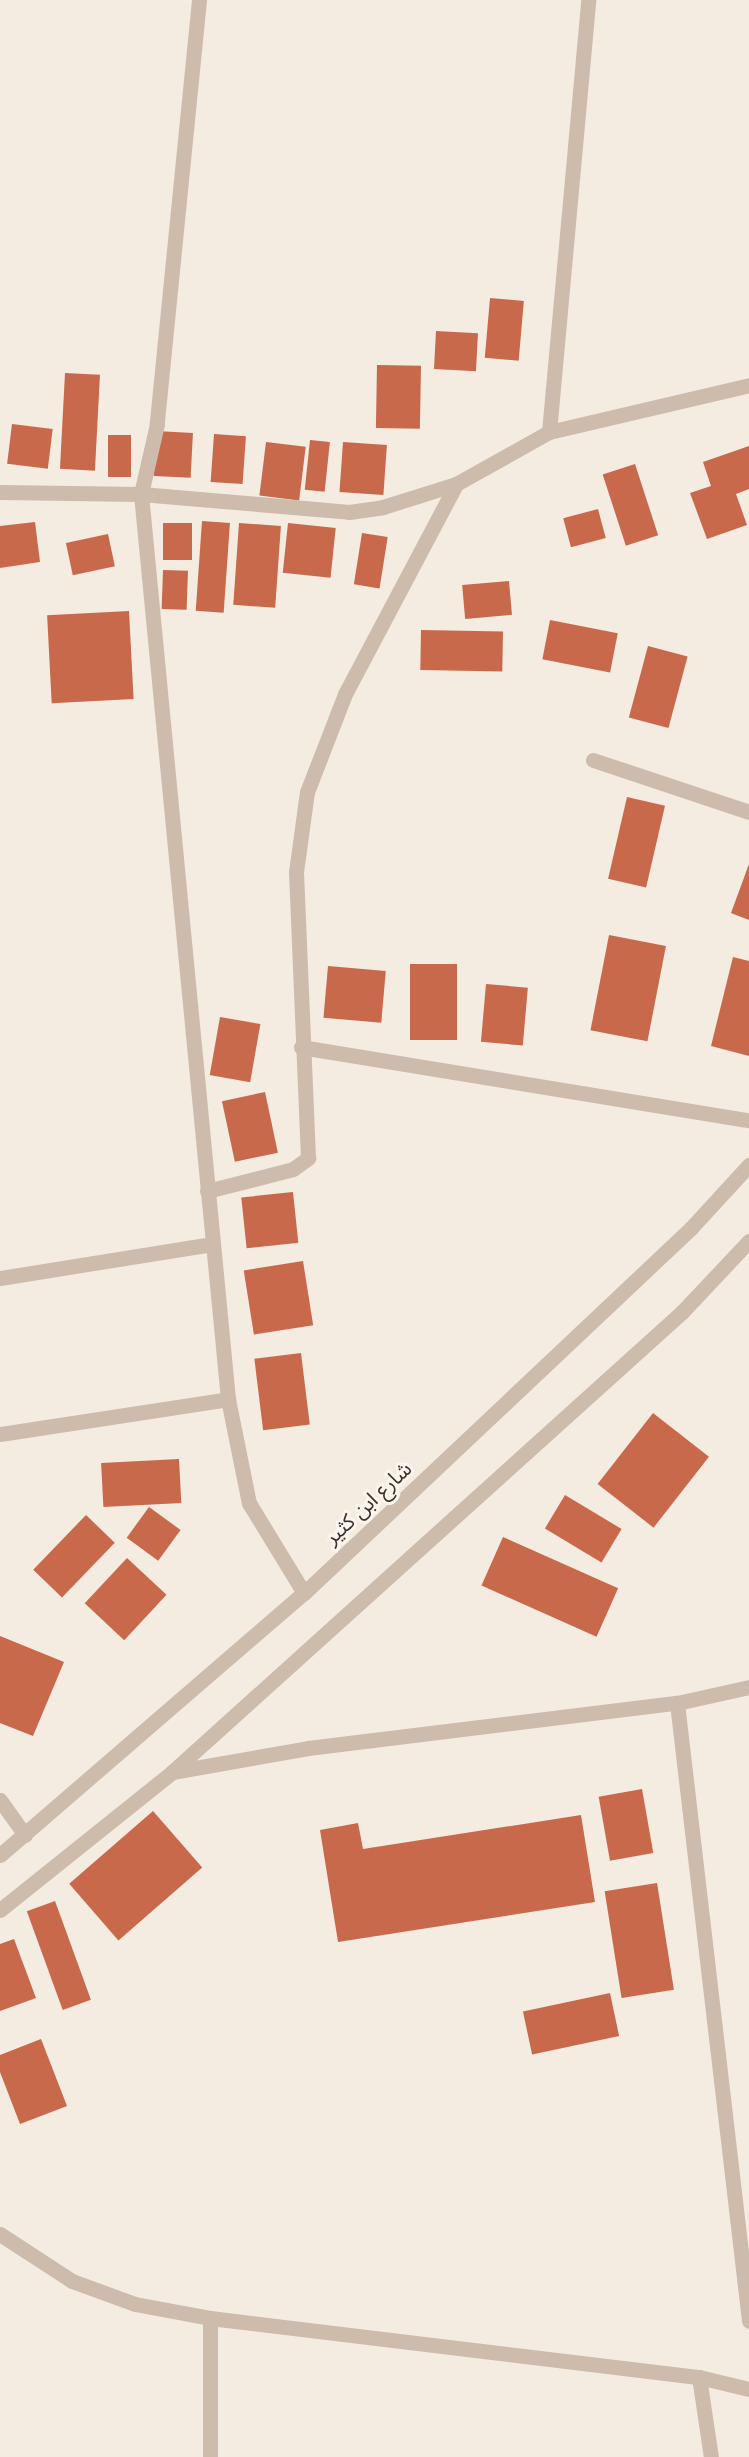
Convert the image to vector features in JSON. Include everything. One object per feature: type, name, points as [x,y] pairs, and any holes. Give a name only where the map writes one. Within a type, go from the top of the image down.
[{"type":"street","points":[[199,0],[157,424],[141,494],[228,1399],[249,1503],[304,1593]]},
{"type":"street","points":[[549,432],[588,0]]},
{"type":"street","points":[[0,492],[141,494],[349,512],[383,507],[456,484],[549,432],[749,385]]},
{"type":"street","points":[[207,1191],[293,1169],[308,1158],[310,1150],[301,1047],[296,872],[307,792],[345,694],[456,484]]},
{"type":"street","points":[[593,760],[749,812]]},
{"type":"street","points":[[301,1047],[749,1120]]},
{"type":"street","name":"شارع ابن كثير","points":[[0,1855],[304,1593],[691,1228],[749,1165]]},
{"type":"street","points":[[0,1910],[172,1772],[682,1312],[749,1241]]},
{"type":"street","points":[[0,1278],[212,1244]]},
{"type":"street","points":[[0,1434],[228,1399]]},
{"type":"street","points":[[172,1772],[308,1748],[678,1703],[749,1687]]},
{"type":"street","points":[[678,1703],[749,2321]]},
{"type":"street","points":[[0,1800],[25,1835]]},
{"type":"street","points":[[0,2234],[72,2281],[135,2304],[210,2318],[699,2377],[749,2389]]},
{"type":"street","points":[[210,2318],[210,2457]]},
{"type":"street","points":[[699,2377],[711,2457]]},
{"type":"building","points":[[490,298],[524,301],[519,361],[485,358]]},
{"type":"building","points":[[436,331],[478,333],[476,371],[434,369]]},
{"type":"building","points":[[377,365],[421,366],[420,429],[376,428]]},
{"type":"building","points":[[65,373],[100,375],[95,471],[60,469]]},
{"type":"building","points":[[12,424],[53,429],[48,469],[7,464]]},
{"type":"building","points":[[156,431],[193,433],[191,478],[154,476]]},
{"type":"building","points":[[214,434],[246,436],[243,484],[211,482]]},
{"type":"building","points":[[108,435],[131,435],[131,477],[108,477]]},
{"type":"building","points":[[310,440],[330,442],[325,492],[305,490]]},
{"type":"building","points":[[266,442],[306,447],[299,500],[259,496]]},
{"type":"building","points":[[343,442],[387,445],[383,495],[340,492]]},
{"type":"building","points":[[749,446],[749,489],[736,494],[747,525],[707,539],[690,493],[711,486],[703,462]]},
{"type":"building","points":[[635,464],[658,535],[626,546],[603,475]]},
{"type":"building","points":[[598,509],[606,538],[571,547],[563,518]]},
{"type":"building","points":[[202,521],[230,523],[224,613],[196,611]]},
{"type":"building","points":[[35,522],[40,562],[0,568],[0,526]]},
{"type":"building","points":[[163,523],[192,523],[192,560],[163,560]]},
{"type":"building","points":[[239,523],[281,526],[275,608],[233,605]]},
{"type":"building","points":[[288,523],[336,528],[331,578],[283,573]]},
{"type":"building","points":[[362,533],[388,537],[380,588],[354,584]]},
{"type":"building","points":[[108,534],[115,566],[73,575],[66,543]]},
{"type":"building","points":[[163,570],[188,571],[187,610],[162,609]]},
{"type":"building","points":[[509,581],[512,615],[465,619],[462,585]]},
{"type":"building","points":[[129,611],[134,699],[52,703],[47,615]]},
{"type":"building","points":[[550,620],[618,633],[610,672],[542,659]]},
{"type":"building","points":[[421,630],[503,631],[502,671],[420,670]]},
{"type":"building","points":[[648,646],[688,657],[668,728],[629,717]]},
{"type":"building","points":[[627,797],[665,806],[646,888],[608,879]]},
{"type":"building","points":[[749,864],[749,920],[731,913]]},
{"type":"building","points":[[609,935],[666,946],[647,1041],[590,1030]]},
{"type":"building","points":[[733,957],[749,961],[749,1056],[711,1046]]},
{"type":"building","points":[[410,964],[457,964],[457,1040],[410,1040]]},
{"type":"building","points":[[328,966],[386,971],[381,1023],[323,1018]]},
{"type":"building","points":[[486,984],[528,988],[523,1045],[481,1042]]},
{"type":"building","points":[[220,1017],[260,1024],[250,1082],[210,1075]]},
{"type":"building","points":[[265,1092],[278,1153],[235,1162],[222,1101]]},
{"type":"building","points":[[293,1192],[298,1243],[247,1248],[241,1197]]},
{"type":"building","points":[[303,1261],[313,1325],[254,1335],[244,1270]]},
{"type":"building","points":[[301,1353],[310,1424],[263,1430],[254,1359]]},
{"type":"building","points":[[653,1413],[709,1457],[654,1528],[598,1484]]},
{"type":"building","points":[[179,1459],[181,1503],[103,1507],[101,1463]]},
{"type":"building","points":[[565,1495],[622,1529],[601,1562],[545,1528]]},
{"type":"building","points":[[149,1507],[181,1530],[158,1561],[127,1538]]},
{"type":"building","points":[[86,1515],[115,1543],[62,1597],[33,1570]]},
{"type":"building","points":[[503,1537],[618,1588],[597,1637],[481,1585]]},
{"type":"building","points":[[127,1558],[166,1595],[124,1640],[85,1603]]},
{"type":"building","points":[[0,1636],[64,1662],[33,1736],[0,1723]]},
{"type":"building","points":[[642,1789],[653,1853],[610,1861],[599,1797]]},
{"type":"building","points":[[153,1811],[202,1868],[118,1940],[69,1884]]},
{"type":"building","points":[[581,1815],[595,1902],[338,1942],[320,1830],[358,1823],[363,1849]]},
{"type":"building","points":[[657,1883],[674,1990],[622,1998],[605,1891]]},
{"type":"building","points":[[55,1901],[91,2000],[63,2010],[27,1911]]},
{"type":"building","points":[[14,1939],[36,1998],[0,2011],[0,1944]]},
{"type":"building","points":[[610,1993],[619,2036],[532,2055],[523,2012]]},
{"type":"building","points":[[41,2039],[67,2106],[20,2124],[0,2072],[0,2055]]}]
